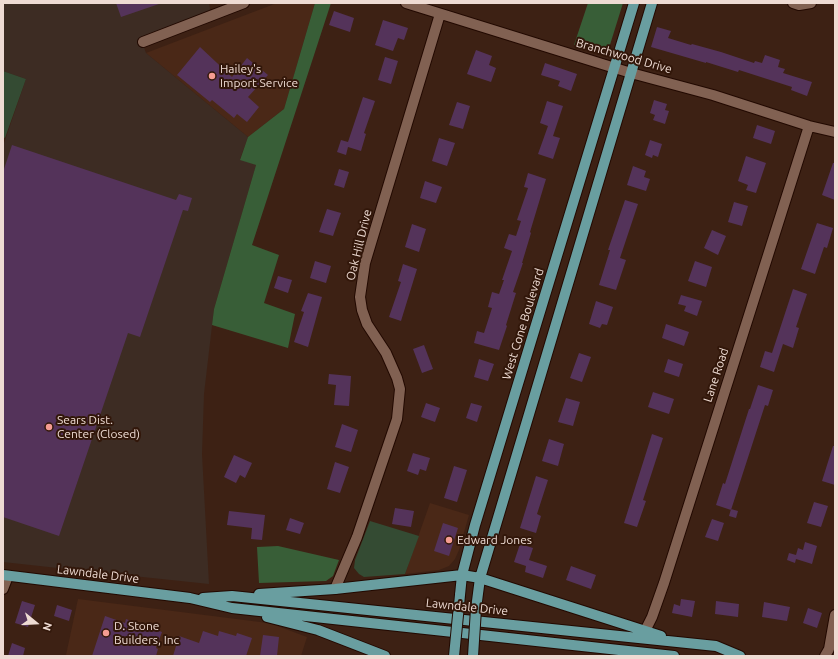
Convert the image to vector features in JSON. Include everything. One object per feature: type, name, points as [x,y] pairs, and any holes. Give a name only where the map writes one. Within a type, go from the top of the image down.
[{"type":"main road","name":"West Cone Boulevard","points":[[454,656],[462,575],[475,525],[634,3]]},
{"type":"main road","points":[[472,656],[480,578],[652,3]]},
{"type":"main road","name":"Lawndale Drive","points":[[5,575],[190,598],[232,608],[674,656]]},
{"type":"main road","points":[[232,596],[334,589],[462,575],[480,578],[680,642]]},
{"type":"main road","name":"Lawndale Drive","points":[[190,598],[232,596],[680,642],[716,646],[739,656]]},
{"type":"main road","points":[[232,608],[318,630],[385,656]]},
{"type":"street","points":[[213,3],[216,13]]},
{"type":"street","points":[[143,42],[244,3]]},
{"type":"street","name":"Branchwood Drive","points":[[406,3],[631,73],[713,95],[809,126],[835,132]]},
{"type":"street","points":[[793,3],[799,5],[811,3]]},
{"type":"street","name":"Oak Hill Drive","points":[[334,589],[357,536],[397,419],[400,389],[398,378],[386,353],[368,324],[362,310],[360,297],[365,263],[440,14]]},
{"type":"street","name":"Lane Road","points":[[645,630],[652,617],[664,583],[809,126]]},
{"type":"street","points":[[3,589],[5,575]]},
{"type":"street","points":[[825,656],[829,649],[835,615]]},
{"type":"shaded area","points":[[3,3],[209,3],[209,12],[141,39],[146,53],[248,137],[240,159],[256,165],[214,309],[204,394],[202,454],[209,584],[3,562],[3,146],[26,79],[3,71]]},
{"type":"shaded area","points":[[277,3],[315,3],[284,109],[248,137],[146,53]]},
{"type":"shaded area","points":[[430,503],[469,515],[459,550],[455,559],[449,566],[439,570],[405,574]]},
{"type":"shaded area","points":[[78,599],[260,622],[272,624],[307,637],[301,656],[71,656],[66,655]]},
{"type":"green space","points":[[315,3],[331,3],[252,245],[279,255],[264,303],[295,314],[288,348],[212,325],[214,309],[256,165],[240,160],[248,137],[284,109]]},
{"type":"green space","points":[[588,3],[623,3],[609,48],[603,51],[574,45]]},
{"type":"green space","points":[[3,71],[26,79],[5,138],[3,137]]},
{"type":"green space","points":[[370,521],[419,536],[405,574],[364,577],[354,568],[355,560]]},
{"type":"green space","points":[[278,546],[339,560],[333,576],[326,581],[259,583],[257,547]]},
{"type":"building","points":[[116,3],[158,3],[159,4],[121,17]]},
{"type":"building","points":[[334,11],[354,18],[350,32],[329,25]]},
{"type":"building","points":[[383,20],[408,28],[404,40],[398,38],[393,51],[375,45]]},
{"type":"building","points":[[657,27],[671,31],[668,38],[721,52],[754,63],[755,61],[762,63],[765,55],[780,60],[778,67],[785,69],[783,73],[812,82],[807,96],[791,90],[792,87],[739,70],[738,72],[651,47]]},
{"type":"building","points":[[200,47],[232,77],[247,58],[268,75],[248,97],[259,107],[247,122],[237,114],[234,118],[212,100],[210,102],[177,75]]},
{"type":"building","points":[[476,50],[492,56],[489,65],[496,68],[491,82],[467,74]]},
{"type":"building","points":[[385,57],[398,61],[391,84],[378,80]]},
{"type":"building","points":[[545,63],[577,74],[571,91],[558,86],[560,81],[541,75]]},
{"type":"building","points":[[363,97],[375,101],[364,133],[366,134],[361,151],[348,147],[346,155],[337,152],[341,140],[348,142]]},
{"type":"building","points":[[654,100],[667,104],[665,110],[669,111],[665,124],[653,120],[655,115],[650,113]]},
{"type":"building","points":[[547,101],[563,106],[553,136],[560,138],[553,159],[538,154],[548,126],[540,123]]},
{"type":"building","points":[[457,102],[470,106],[463,129],[449,125]]},
{"type":"building","points":[[757,125],[775,131],[771,144],[753,138]]},
{"type":"building","points":[[439,138],[455,143],[447,166],[432,161]]},
{"type":"building","points":[[650,140],[662,144],[658,157],[653,155],[652,158],[645,155]]},
{"type":"building","name":"Sears Dist. Center (Closed)","points":[[12,145],[176,200],[179,194],[192,198],[188,211],[183,210],[140,337],[128,333],[59,536],[3,517],[3,172]]},
{"type":"building","points":[[746,156],[766,163],[756,193],[746,190],[748,185],[738,181]]},
{"type":"building","points":[[833,163],[835,163],[835,200],[822,195]]},
{"type":"building","points":[[633,166],[646,171],[644,177],[650,179],[646,191],[627,185]]},
{"type":"building","points":[[339,169],[349,172],[344,188],[334,185]]},
{"type":"building","points":[[528,173],[546,179],[530,232],[523,263],[513,292],[516,293],[499,350],[474,343],[477,331],[484,333],[492,308],[488,307],[492,292],[499,294],[504,280],[502,280],[512,251],[504,248],[509,234],[516,236],[521,221],[517,220],[528,188],[524,187]]},
{"type":"building","points":[[425,181],[442,187],[436,203],[420,198]]},
{"type":"building","points":[[625,200],[638,204],[620,258],[626,260],[616,290],[599,285],[610,250],[608,250]]},
{"type":"building","points":[[734,202],[748,206],[742,226],[728,222]]},
{"type":"building","points":[[327,209],[341,213],[333,236],[319,232]]},
{"type":"building","points":[[817,223],[833,228],[827,248],[824,247],[815,274],[801,269]]},
{"type":"building","points":[[412,224],[426,229],[419,252],[405,247]]},
{"type":"building","points":[[712,230],[726,236],[718,255],[704,248]]},
{"type":"building","points":[[315,261],[331,266],[326,283],[310,278]]},
{"type":"building","points":[[695,261],[712,267],[706,287],[688,281]]},
{"type":"building","points":[[403,264],[417,269],[401,321],[389,317],[401,282],[398,281]]},
{"type":"building","points":[[278,276],[292,280],[288,293],[274,288]]},
{"type":"building","points":[[793,289],[807,294],[796,327],[799,328],[793,348],[783,344],[774,372],[760,367],[765,351],[772,353]]},
{"type":"building","points":[[308,293],[322,297],[308,347],[294,342],[304,312],[301,311]]},
{"type":"building","points":[[681,295],[702,301],[697,316],[684,311],[686,306],[678,304]]},
{"type":"building","points":[[596,301],[613,307],[607,325],[602,324],[600,328],[589,324]]},
{"type":"building","points":[[666,324],[689,332],[684,346],[662,338]]},
{"type":"building","points":[[424,345],[433,369],[422,373],[413,349]]},
{"type":"building","points":[[579,353],[591,357],[582,382],[570,378]]},
{"type":"building","points":[[479,359],[494,364],[488,381],[474,377]]},
{"type":"building","points":[[668,359],[683,364],[679,377],[664,372]]},
{"type":"building","points":[[329,374],[351,376],[349,406],[334,405],[336,385],[328,384]]},
{"type":"building","points":[[758,385],[773,390],[768,406],[765,405],[731,510],[716,505],[723,483],[725,484]]},
{"type":"building","points":[[653,392],[674,399],[669,414],[648,407]]},
{"type":"building","points":[[566,398],[580,402],[573,426],[558,422]]},
{"type":"building","points":[[426,403],[440,408],[435,422],[421,417]]},
{"type":"building","points":[[471,403],[482,406],[477,422],[466,418]]},
{"type":"building","points":[[342,424],[358,430],[351,452],[335,447]]},
{"type":"building","points":[[652,434],[663,438],[643,500],[646,501],[637,527],[624,523]]},
{"type":"building","points":[[549,439],[564,444],[558,466],[542,461]]},
{"type":"building","points":[[833,446],[835,446],[835,485],[822,481]]},
{"type":"building","points":[[413,453],[430,458],[426,471],[420,469],[418,475],[407,471]]},
{"type":"building","points":[[234,455],[252,463],[245,478],[240,475],[236,483],[224,477]]},
{"type":"building","points":[[335,462],[349,467],[340,493],[327,489]]},
{"type":"building","points":[[454,466],[467,470],[457,502],[444,498]]},
{"type":"building","points":[[536,476],[548,480],[537,514],[541,516],[536,533],[520,528]]},
{"type":"building","points":[[814,502],[828,506],[821,527],[807,523]]},
{"type":"building","points":[[395,508],[414,511],[411,527],[392,524]]},
{"type":"building","points":[[731,509],[738,511],[736,518],[729,516]]},
{"type":"building","points":[[229,511],[265,515],[262,540],[251,539],[252,528],[227,525]]},
{"type":"building","points":[[290,518],[304,523],[300,534],[286,530]]},
{"type":"building","points":[[712,519],[724,523],[718,541],[705,537]]},
{"type":"building","points":[[443,523],[458,528],[449,556],[434,551]]},
{"type":"building","points":[[805,542],[817,546],[812,564],[796,559],[795,563],[787,560],[789,553],[796,555],[798,548],[803,550]]},
{"type":"building","points":[[520,544],[533,548],[529,560],[547,566],[543,578],[525,572],[526,566],[514,562]]},
{"type":"building","points":[[571,566],[596,575],[591,589],[566,580]]},
{"type":"building","points":[[681,599],[695,601],[692,617],[672,613],[674,604],[680,606]]},
{"type":"building","points":[[22,601],[35,605],[28,627],[15,623]]},
{"type":"building","points":[[716,601],[739,604],[738,617],[715,614]]},
{"type":"building","points":[[764,602],[790,607],[787,621],[762,617]]},
{"type":"building","points":[[57,605],[72,610],[69,621],[54,616]]},
{"type":"building","points":[[808,608],[822,613],[817,628],[803,623]]},
{"type":"building","points":[[105,616],[125,623],[126,619],[162,632],[156,648],[158,649],[156,656],[92,656]]},
{"type":"building","points":[[203,631],[218,636],[219,631],[236,636],[237,633],[252,638],[246,656],[173,656],[179,636],[199,643]]},
{"type":"building","points":[[263,635],[279,637],[277,656],[260,656]]},
{"type":"building","points":[[12,643],[25,648],[23,656],[8,656]]},
{"type":"place","name":"Hailey's Import Service","points":[[212,76]]},
{"type":"place","name":"Sears Dist. Center (Closed)","points":[[49,427]]},
{"type":"place","name":"Edward Jones","points":[[449,540]]},
{"type":"place","name":"D. Stone Builders, Inc","points":[[106,633]]}]
